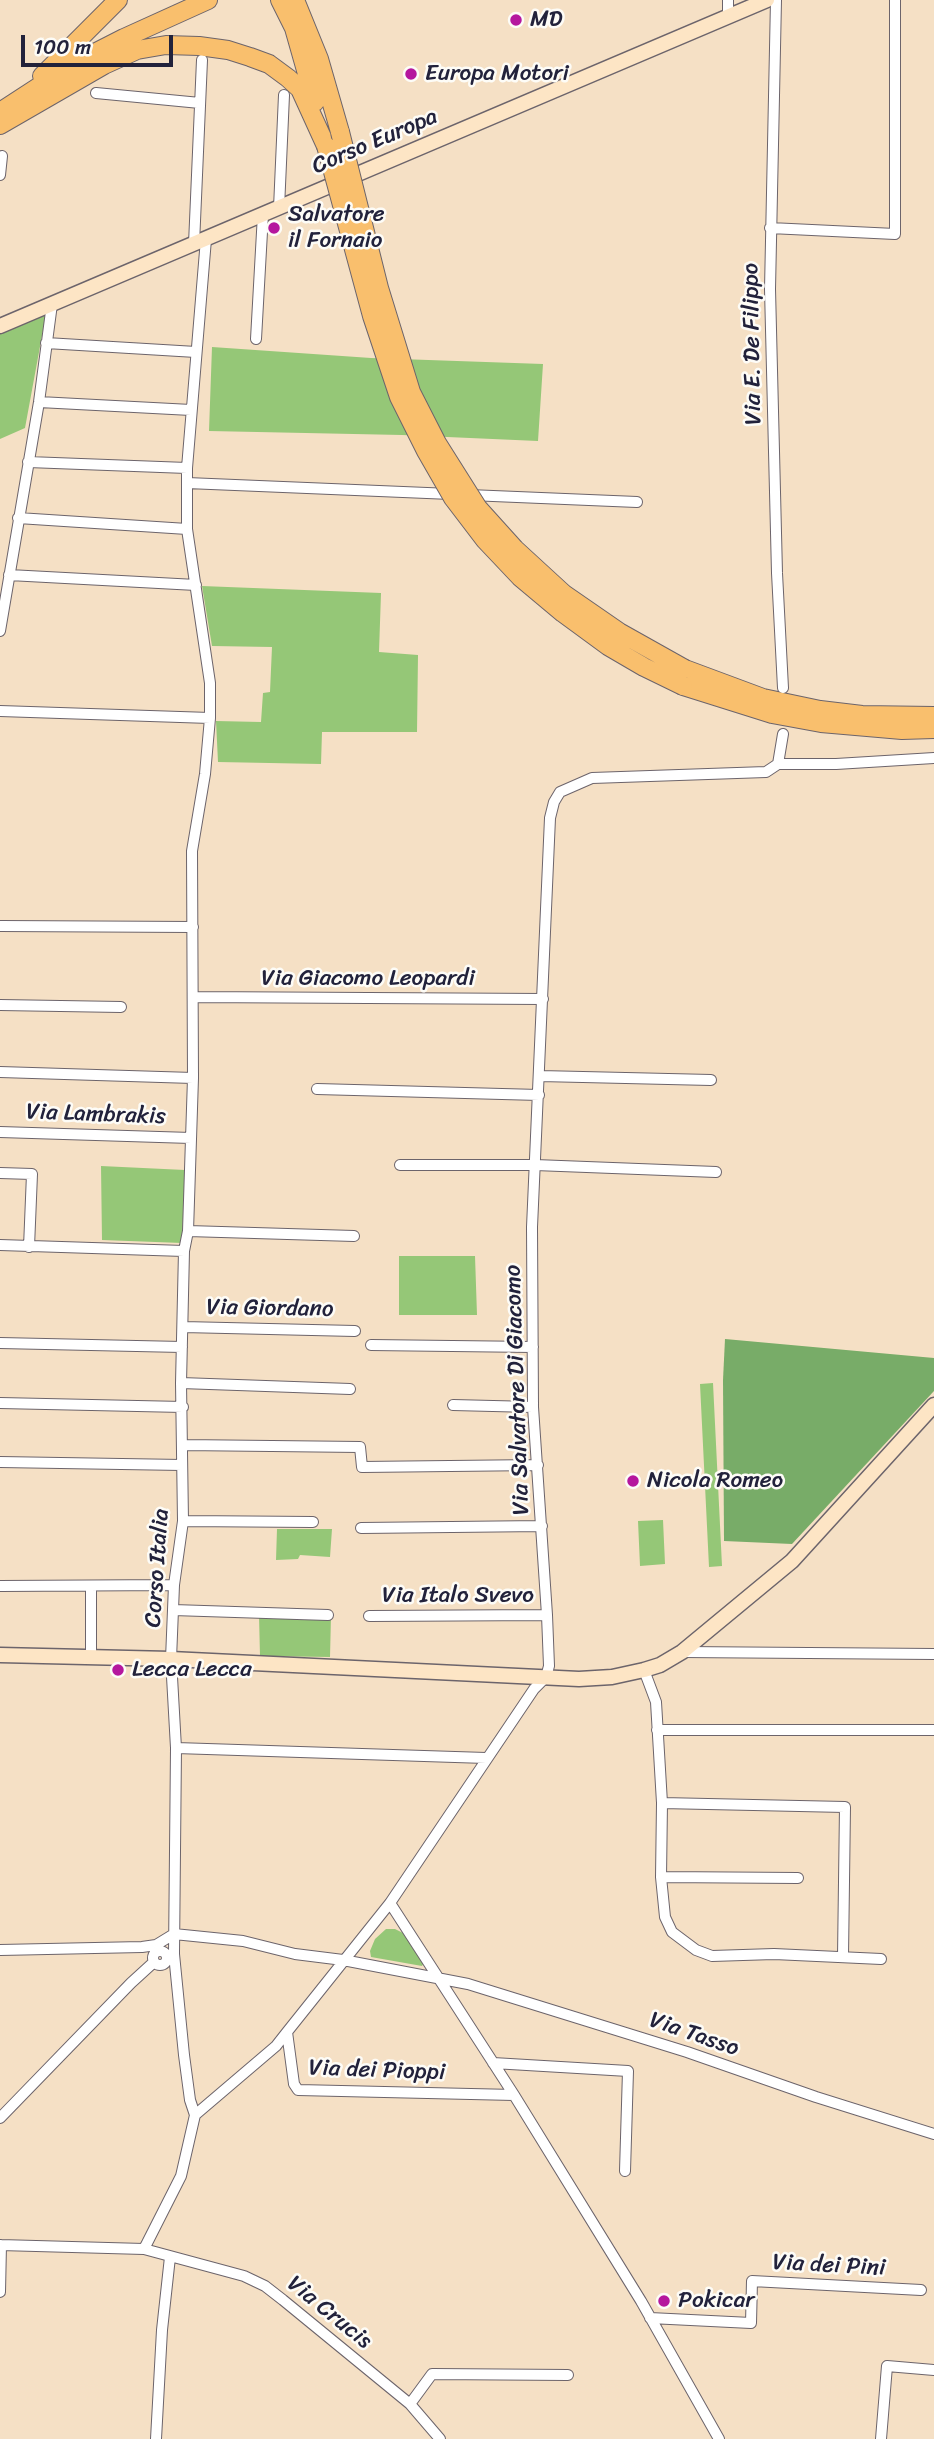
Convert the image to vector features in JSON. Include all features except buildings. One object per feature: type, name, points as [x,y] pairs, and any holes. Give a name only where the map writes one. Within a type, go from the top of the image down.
[{"type":"highway","points":[[32,90],[52,64],[118,0]]},
{"type":"highway","points":[[0,112],[98,50],[208,0]]},
{"type":"highway","points":[[280,0],[295,28],[373,316],[400,397],[426,452],[453,498],[485,540],[520,577],[562,613],[620,653],[772,714],[821,723],[902,730],[934,729]]},
{"type":"highway","points":[[295,0],[319,59],[379,288],[411,392],[437,443],[478,508],[515,549],[564,594],[684,678],[820,710],[862,715],[934,716]]},
{"type":"highway","points":[[0,125],[104,65],[137,50],[166,45],[228,50],[269,64],[300,89],[327,146]]},
{"type":"street","points":[[728,0],[728,17]]},
{"type":"street","name":"Corso Europa","points":[[0,326],[767,0]]},
{"type":"street","name":"Via E. De Filippo","points":[[776,0],[770,228],[777,573],[783,688]]},
{"type":"street","points":[[770,228],[895,233],[894,0]]},
{"type":"street","name":"Corso Italia","points":[[195,2115],[190,2100],[170,1955],[174,1934],[176,1748],[173,1610],[183,1521],[181,1383],[184,1251],[188,1231],[193,1078],[192,851],[205,774],[210,718],[210,683],[187,529],[187,468],[196,352],[200,242],[202,60]]},
{"type":"street","points":[[96,93],[200,103]]},
{"type":"street","points":[[279,208],[284,95]]},
{"type":"street","points":[[0,175],[2,156]]},
{"type":"street","points":[[256,339],[263,214]]},
{"type":"street","points":[[0,631],[39,402],[52,304]]},
{"type":"street","points":[[46,343],[196,352]]},
{"type":"street","points":[[39,402],[191,410]]},
{"type":"street","points":[[28,462],[187,468]]},
{"type":"street","points":[[187,483],[636,502]]},
{"type":"street","points":[[18,518],[187,529]]},
{"type":"street","points":[[9,575],[196,585]]},
{"type":"street","points":[[0,711],[210,718]]},
{"type":"street","points":[[778,764],[783,734]]},
{"type":"street","name":"Via Salvatore Di Giacomo","points":[[546,1677],[549,1666],[547,1615],[533,1407],[532,1227],[550,818],[554,802],[560,792],[592,778],[766,772],[778,764],[836,764],[934,758]]},
{"type":"street","points":[[0,926],[193,928]]},
{"type":"street","name":"Via Giacomo Leopardi","points":[[193,997],[543,999]]},
{"type":"street","points":[[0,1005],[121,1007]]},
{"type":"street","points":[[0,1072],[193,1078]]},
{"type":"street","points":[[540,1076],[711,1080]]},
{"type":"street","points":[[317,1089],[539,1095]]},
{"type":"street","name":"Via Lambrakis","points":[[0,1132],[191,1138]]},
{"type":"street","points":[[400,1165],[535,1165],[716,1172]]},
{"type":"street","points":[[0,1173],[32,1174],[29,1247]]},
{"type":"street","points":[[188,1231],[354,1236]]},
{"type":"street","points":[[0,1245],[184,1251]]},
{"type":"street","name":"Via Giordano","points":[[183,1326],[355,1331]]},
{"type":"street","points":[[0,1343],[182,1347]]},
{"type":"street","points":[[371,1345],[533,1347]]},
{"type":"street","points":[[181,1383],[349,1389]]},
{"type":"street","points":[[0,1402],[183,1407]]},
{"type":"street","points":[[453,1405],[533,1407]]},
{"type":"street","points":[[0,1655],[172,1658],[596,1679],[644,1670],[682,1652],[792,1561],[934,1405]]},
{"type":"street","points":[[183,1445],[360,1447],[362,1467],[538,1465]]},
{"type":"street","points":[[0,1462],[182,1465]]},
{"type":"street","points":[[183,1521],[313,1522]]},
{"type":"street","points":[[361,1528],[542,1526]]},
{"type":"street","points":[[0,1586],[174,1585]]},
{"type":"street","points":[[90,1657],[91,1586]]},
{"type":"street","points":[[173,1610],[328,1615]]},
{"type":"street","name":"Via Italo Svevo","points":[[369,1616],[547,1615]]},
{"type":"street","points":[[682,1652],[934,1654]]},
{"type":"street","points":[[644,1670],[656,1702],[662,1803],[661,1877],[666,1917],[672,1932],[696,1950],[712,1956],[774,1954],[881,1959]]},
{"type":"street","points":[[144,2249],[181,2176],[195,2115],[276,2046],[390,1903],[486,1758],[534,1689],[546,1677]]},
{"type":"street","points":[[657,1730],[934,1730]]},
{"type":"street","points":[[176,1748],[486,1758]]},
{"type":"street","points":[[662,1803],[845,1807],[843,1956]]},
{"type":"street","points":[[661,1877],[798,1878]]},
{"type":"street","points":[[390,1903],[514,2095],[650,2318],[719,2439]]},
{"type":"street","points":[[0,1950],[142,1947],[163,1942],[174,1934]]},
{"type":"street","name":"Via Tasso","points":[[174,1934],[243,1941],[295,1954],[343,1960],[468,1984],[564,2012],[934,2134]]},
{"type":"street","points":[[142,1947],[158,1965],[163,1964],[170,1955]]},
{"type":"street","points":[[0,2118],[154,1958]]},
{"type":"street","name":"Via dei Pioppi","points":[[287,2032],[294,2084],[299,2090],[514,2095]]},
{"type":"street","points":[[493,2063],[628,2071],[625,2171]]},
{"type":"street","points":[[0,2245],[0,2292]]},
{"type":"street","name":"Via Crucis","points":[[0,2245],[144,2249],[244,2276],[265,2286],[410,2404],[440,2439]]},
{"type":"street","points":[[156,2439],[162,2330],[170,2257]]},
{"type":"street","name":"Via dei Pini","points":[[650,2318],[751,2323],[752,2281],[921,2290]]},
{"type":"street","points":[[881,2439],[887,2366],[934,2370]]},
{"type":"street","points":[[410,2404],[432,2374],[568,2375]]},
{"type":"green space","points":[[46,314],[25,428],[0,439],[0,333]]},
{"type":"green space","points":[[212,347],[371,358],[543,364],[538,441],[209,431]]},
{"type":"green space","points":[[202,586],[381,593],[379,652],[418,655],[417,732],[322,732],[321,764],[218,762],[216,721],[261,722],[263,693],[270,692],[272,647],[212,646]]},
{"type":"green space","points":[[101,1166],[185,1170],[182,1243],[102,1240]]},
{"type":"green space","points":[[399,1256],[475,1256],[477,1315],[399,1315]]},
{"type":"green space","points":[[725,1339],[934,1358],[934,1391],[792,1544],[724,1541]]},
{"type":"green space","points":[[713,1383],[722,1566],[709,1567],[700,1384]]},
{"type":"green space","points":[[663,1520],[665,1564],[640,1566],[638,1521]]},
{"type":"green space","points":[[277,1529],[332,1529],[330,1557],[300,1555],[298,1559],[276,1560]]},
{"type":"green space","points":[[259,1615],[331,1616],[330,1657],[260,1656]]},
{"type":"green space","points":[[386,1929],[403,1933],[424,1963],[422,1966],[371,1957],[370,1951],[375,1939]]},
{"type":"place","name":"MD","points":[[516,20]]},
{"type":"place","name":"Europa Motori","points":[[411,74]]},
{"type":"place","name":"Salvatore il Fornaio","points":[[274,228]]},
{"type":"place","name":"Nicola Romeo","points":[[633,1481]]},
{"type":"place","name":"Lecca Lecca","points":[[118,1670]]},
{"type":"place","name":"Pokicar","points":[[664,2301]]}]
